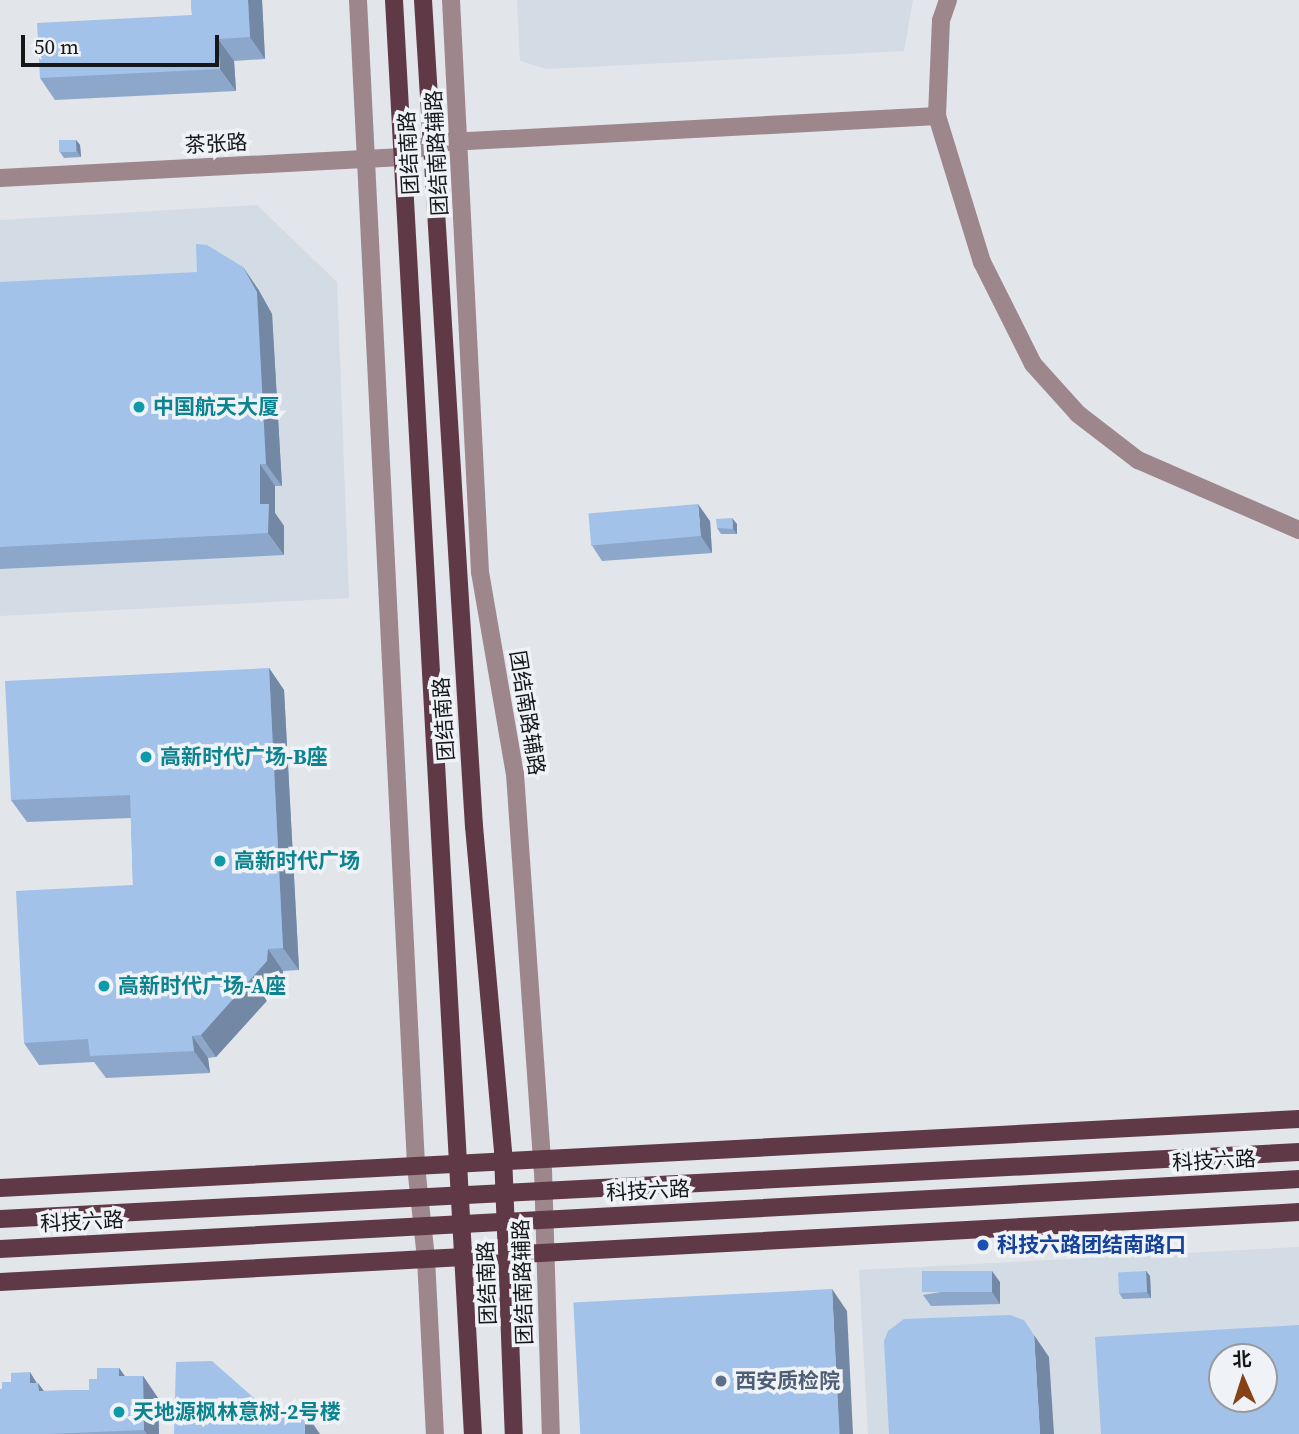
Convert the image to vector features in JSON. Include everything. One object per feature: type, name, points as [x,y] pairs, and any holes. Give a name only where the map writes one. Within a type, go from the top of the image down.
[{"type":"main road","name":"团结南路","points":[[394,0],[473,1434]]},
{"type":"main road","name":"团结南路","points":[[423,0],[474,826],[506,1190],[514,1434]]},
{"type":"main road","points":[[0,1188],[1299,1119]]},
{"type":"main road","name":"科技六路","points":[[0,1219],[506,1190],[1299,1152]]},
{"type":"main road","name":"科技六路","points":[[0,1249],[1299,1179]]},
{"type":"main road","points":[[0,1282],[1299,1212]]},
{"type":"street","points":[[358,0],[416,1166],[426,1258],[435,1434]]},
{"type":"street","name":"团结南路辅路","points":[[451,0],[461,142],[480,572],[515,774],[544,1189],[551,1434]]},
{"type":"street","points":[[948,0],[942,20],[937,116],[982,262],[1033,363],[1078,414],[1138,460],[1299,530]]},
{"type":"street","points":[[431,143],[937,116]]},
{"type":"street","name":"茶张路","points":[[0,178],[402,157],[431,143]]},
{"type":"shaded area","points":[[517,0],[913,0],[904,51],[547,69],[520,61]]},
{"type":"shaded area","points":[[257,205],[337,282],[349,598],[0,616],[0,220]]},
{"type":"shaded area","points":[[1299,1247],[1299,1434],[868,1434],[859,1270]]},
{"type":"building","points":[[191,0],[248,0],[250,37],[218,39],[220,69],[40,78],[37,23],[192,15]]},
{"type":"building","points":[[59,140],[76,140],[76,152],[59,152]]},
{"type":"building","name":"中国航天大厦","points":[[196,244],[207,245],[243,267],[257,292],[266,464],[260,464],[260,504],[269,504],[268,533],[0,547],[0,282],[197,272]]},
{"type":"building","points":[[698,504],[701,536],[591,545],[588,514]]},
{"type":"building","points":[[732,518],[733,529],[717,528],[716,519]]},
{"type":"building","name":"高新时代广场","points":[[269,668],[283,948],[268,949],[267,961],[201,1035],[192,1036],[194,1051],[90,1056],[88,1039],[24,1043],[16,891],[133,885],[130,795],[11,800],[5,681]]},
{"type":"building","points":[[922,1271],[992,1271],[992,1292],[922,1292]]},
{"type":"building","points":[[1146,1271],[1147,1292],[1119,1293],[1118,1272]]},
{"type":"building","name":"西安质检院","points":[[832,1289],[840,1434],[580,1434],[573,1303]]},
{"type":"building","points":[[1010,1315],[1024,1320],[1034,1335],[1040,1434],[889,1434],[884,1341],[888,1331],[904,1319]]},
{"type":"building","points":[[1299,1325],[1299,1434],[1101,1434],[1095,1337]]},
{"type":"building","points":[[212,1361],[272,1414],[304,1411],[305,1434],[174,1434],[176,1362]]},
{"type":"building","points":[[97,1368],[119,1368],[119,1376],[143,1376],[144,1430],[0,1434],[0,1389],[2,1382],[11,1382],[11,1373],[30,1372],[30,1383],[38,1383],[39,1391],[89,1390],[89,1379],[97,1379]]},
{"type":"place","name":"中国航天大厦","points":[[139,407]]},
{"type":"place","name":"高新时代广场-B座","points":[[146,757]]},
{"type":"place","name":"高新时代广场","points":[[220,861]]},
{"type":"place","name":"高新时代广场-A座","points":[[104,986]]},
{"type":"place","name":"科技六路团结南路口","points":[[983,1245]]},
{"type":"place","name":"西安质检院","points":[[721,1381]]},
{"type":"place","name":"天地源枫林意树-2号楼","points":[[119,1412]]}]
